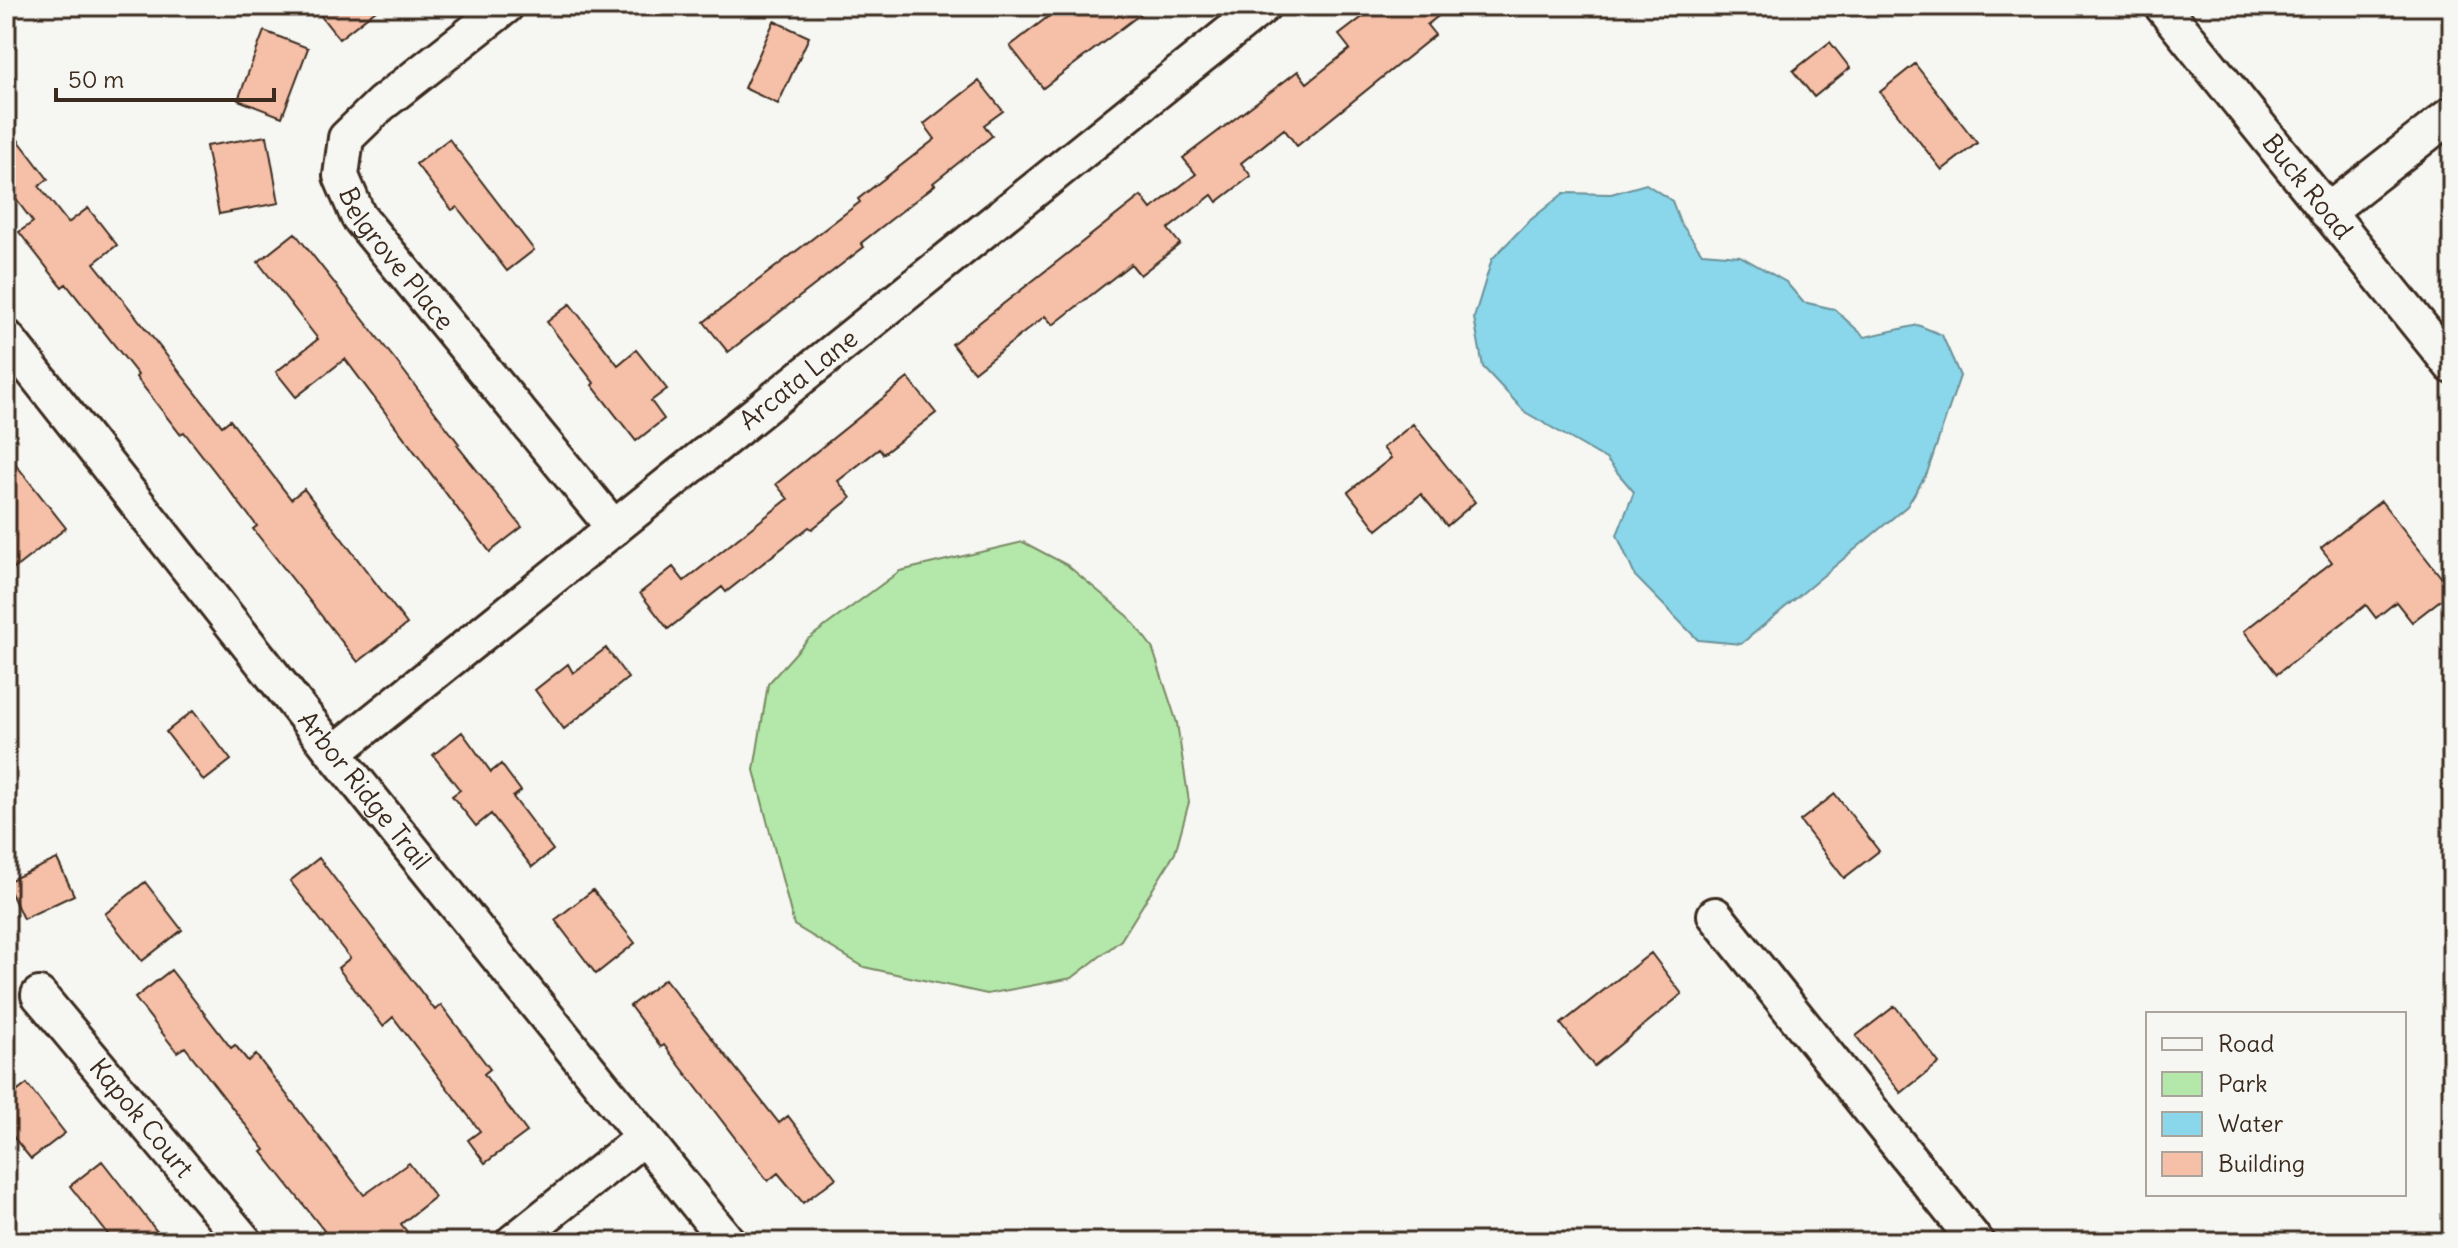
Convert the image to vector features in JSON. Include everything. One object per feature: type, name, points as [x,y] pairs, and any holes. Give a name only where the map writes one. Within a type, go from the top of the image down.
[{"type":"street","name":"Belgrove Place","points":[[506,6],[381,104],[346,138],[341,176],[358,216],[614,528]]},
{"type":"street","name":"Arcata Lane","points":[[334,753],[1263,6]]},
{"type":"street","name":"Buck Road","points":[[2162,6],[2452,366]]},
{"type":"street","points":[[2327,212],[2452,114]]},
{"type":"street","name":"Arbor Ridge Trail","points":[[6,337],[334,753],[728,1242]]},
{"type":"street","points":[[1715,915],[1976,1242]]},
{"type":"street","name":"Kapok Court","points":[[39,995],[245,1242]]},
{"type":"street","points":[[513,1242],[644,1137]]},
{"type":"green space","points":[[1023,542],[1067,565],[1128,616],[1152,647],[1177,723],[1189,802],[1175,853],[1121,940],[1072,978],[987,994],[864,967],[794,925],[754,770],[768,684],[808,639],[900,571]]},
{"type":"water","points":[[1646,184],[1672,201],[1680,222],[1702,253],[1740,256],[1786,282],[1803,302],[1834,309],[1865,337],[1918,325],[1942,335],[1960,376],[1927,473],[1907,506],[1741,644],[1698,640],[1635,576],[1617,535],[1634,492],[1606,459],[1525,412],[1483,367],[1474,318],[1492,259],[1528,222],[1564,193],[1611,194]]},
{"type":"building","points":[[313,6],[381,6],[339,39]]},
{"type":"building","points":[[1062,6],[1151,6],[1043,88],[1010,46]]},
{"type":"building","points":[[1377,6],[1451,6],[1427,25],[1435,35],[1297,146],[1284,129],[1241,163],[1251,176],[1217,202],[1212,195],[1168,229],[1180,244],[1140,275],[1131,264],[1053,325],[1045,316],[974,372],[952,344],[1141,196],[1151,209],[1196,174],[1183,158],[1298,71],[1307,83],[1350,49],[1339,35]]},
{"type":"building","points":[[774,21],[809,37],[778,104],[744,88]]},
{"type":"building","points":[[264,31],[308,48],[282,117],[238,100]]},
{"type":"building","points":[[1830,42],[1850,68],[1814,97],[1793,71]]},
{"type":"building","points":[[1915,64],[1977,143],[1942,170],[1880,92]]},
{"type":"building","points":[[979,81],[1003,111],[984,125],[992,136],[861,243],[864,247],[728,352],[704,322],[860,202],[858,199],[935,139],[924,124]]},
{"type":"building","points":[[6,124],[48,179],[39,186],[68,223],[88,208],[117,245],[94,263],[222,426],[230,420],[291,499],[304,489],[407,624],[358,662],[253,529],[257,526],[184,432],[180,434],[66,284],[62,287],[19,232],[33,222],[6,186]]},
{"type":"building","points":[[267,136],[279,203],[219,214],[206,146]]},
{"type":"building","points":[[449,139],[534,250],[507,271],[457,207],[452,210],[416,164]]},
{"type":"building","points":[[295,233],[522,527],[490,552],[345,359],[296,397],[276,372],[318,339],[258,262]]},
{"type":"building","points":[[570,304],[618,365],[636,350],[667,389],[651,401],[664,419],[636,441],[547,322]]},
{"type":"building","points":[[908,378],[936,413],[883,454],[879,449],[838,481],[851,498],[726,592],[722,587],[668,629],[640,593],[673,567],[684,581],[788,499],[776,484]]},
{"type":"building","points":[[1413,424],[1475,502],[1447,526],[1421,494],[1377,530],[1348,492],[1391,458],[1383,448]]},
{"type":"building","points":[[6,452],[66,528],[6,575]]},
{"type":"building","points":[[2381,501],[2452,591],[2412,622],[2396,602],[2376,618],[2366,605],[2277,674],[2244,631],[2332,562],[2321,548]]},
{"type":"building","points":[[606,648],[628,678],[564,729],[535,690],[568,664],[573,673]]},
{"type":"building","points":[[193,711],[231,760],[204,781],[166,732]]},
{"type":"building","points":[[462,732],[491,772],[501,764],[521,791],[513,797],[553,850],[532,867],[491,814],[476,826],[452,796],[460,790],[433,755]]},
{"type":"building","points":[[1835,794],[1879,851],[1844,878],[1800,821]]},
{"type":"building","points":[[319,858],[435,1010],[441,1005],[490,1069],[484,1074],[527,1132],[485,1163],[468,1140],[480,1131],[393,1017],[383,1026],[338,968],[350,958],[290,881]]},
{"type":"building","points":[[57,859],[74,895],[23,919],[6,882]]},
{"type":"building","points":[[145,882],[182,930],[142,961],[105,914]]},
{"type":"building","points":[[593,890],[635,943],[596,974],[555,920]]},
{"type":"building","points":[[1651,953],[1682,994],[1594,1066],[1561,1024]]},
{"type":"building","points":[[171,970],[231,1048],[235,1045],[248,1061],[256,1055],[364,1195],[409,1163],[435,1197],[401,1224],[415,1242],[333,1242],[185,1047],[177,1052],[135,998]]},
{"type":"building","points":[[665,979],[779,1123],[788,1116],[836,1178],[803,1203],[778,1173],[768,1181],[664,1045],[661,1047],[630,1006]]},
{"type":"building","points":[[1895,1006],[1939,1063],[1901,1093],[1856,1036]]},
{"type":"building","points":[[27,1084],[65,1133],[31,1159],[6,1128],[6,1100]]},
{"type":"building","points":[[102,1161],[165,1242],[114,1242],[70,1186]]}]
